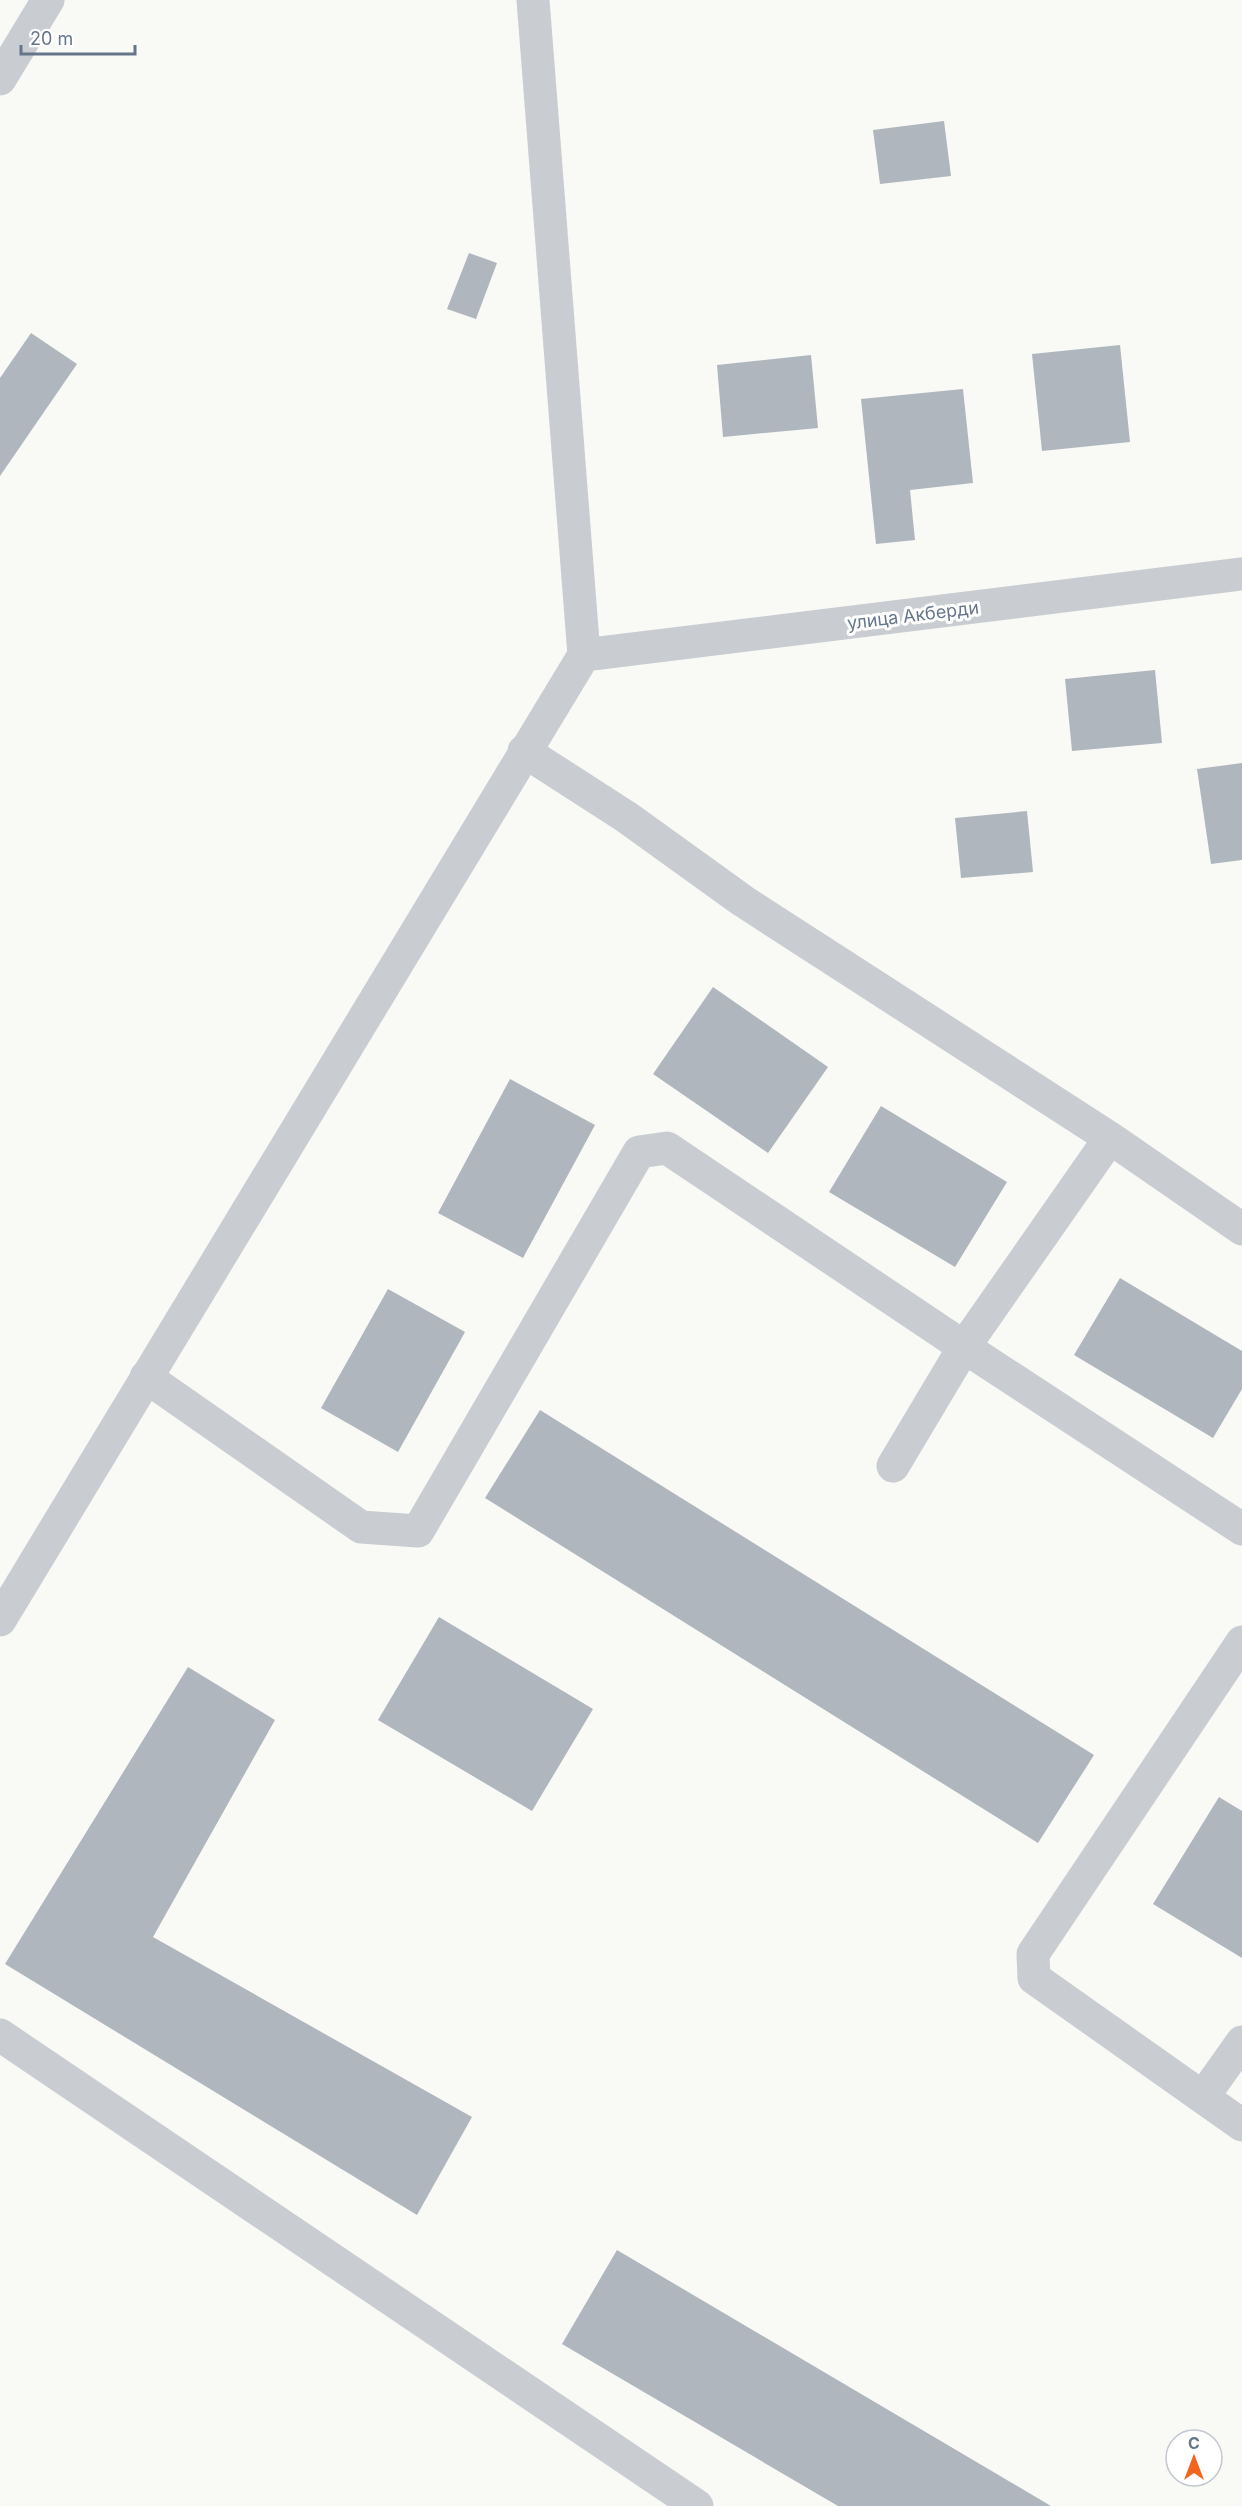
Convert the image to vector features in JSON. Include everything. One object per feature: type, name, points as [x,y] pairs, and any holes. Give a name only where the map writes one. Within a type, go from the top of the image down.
[{"type":"street","points":[[0,79],[48,0]]},
{"type":"street","points":[[0,1620],[584,655],[533,0]]},
{"type":"street","name":"улица Акберди","points":[[584,655],[1242,574]]},
{"type":"street","points":[[525,751],[625,816],[743,901],[1110,1138],[1242,1229]]},
{"type":"street","points":[[893,1466],[964,1347],[1110,1138]]},
{"type":"street","points":[[146,1377],[361,1527],[418,1531],[639,1152],[668,1148],[964,1347],[1242,1529]]},
{"type":"street","points":[[1242,1642],[1033,1954],[1034,1978],[1242,2126]]},
{"type":"street","points":[[0,2035],[697,2506]]},
{"type":"street","points":[[1203,2097],[1242,2042]]},
{"type":"building","points":[[944,121],[951,176],[880,184],[873,130]]},
{"type":"building","points":[[469,253],[497,263],[476,319],[447,309]]},
{"type":"building","points":[[31,333],[77,364],[0,476],[0,378]]},
{"type":"building","points":[[1120,345],[1130,442],[1042,451],[1032,354]]},
{"type":"building","points":[[811,355],[818,428],[723,437],[717,365]]},
{"type":"building","points":[[963,389],[973,483],[910,490],[915,540],[876,544],[861,399]]},
{"type":"building","points":[[1155,670],[1162,743],[1072,751],[1065,679]]},
{"type":"building","points":[[1242,763],[1242,860],[1211,864],[1197,769]]},
{"type":"building","points":[[1027,811],[1033,872],[961,878],[955,818]]},
{"type":"building","points":[[713,987],[828,1067],[768,1153],[653,1074]]},
{"type":"building","points":[[510,1079],[595,1125],[523,1258],[438,1213]]},
{"type":"building","points":[[881,1106],[1007,1182],[955,1267],[829,1192]]},
{"type":"building","points":[[1120,1278],[1242,1351],[1242,1389],[1213,1438],[1074,1355]]},
{"type":"building","points":[[388,1289],[465,1332],[398,1452],[321,1408]]},
{"type":"building","points":[[540,1410],[1094,1755],[1038,1843],[485,1498]]},
{"type":"building","points":[[439,1617],[593,1709],[532,1811],[378,1720]]},
{"type":"building","points":[[188,1667],[275,1720],[153,1937],[472,2117],[417,2215],[5,1964]]},
{"type":"building","points":[[1219,1797],[1242,1811],[1242,1958],[1153,1904]]},
{"type":"building","points":[[617,2250],[1051,2506],[838,2506],[562,2344]]}]
